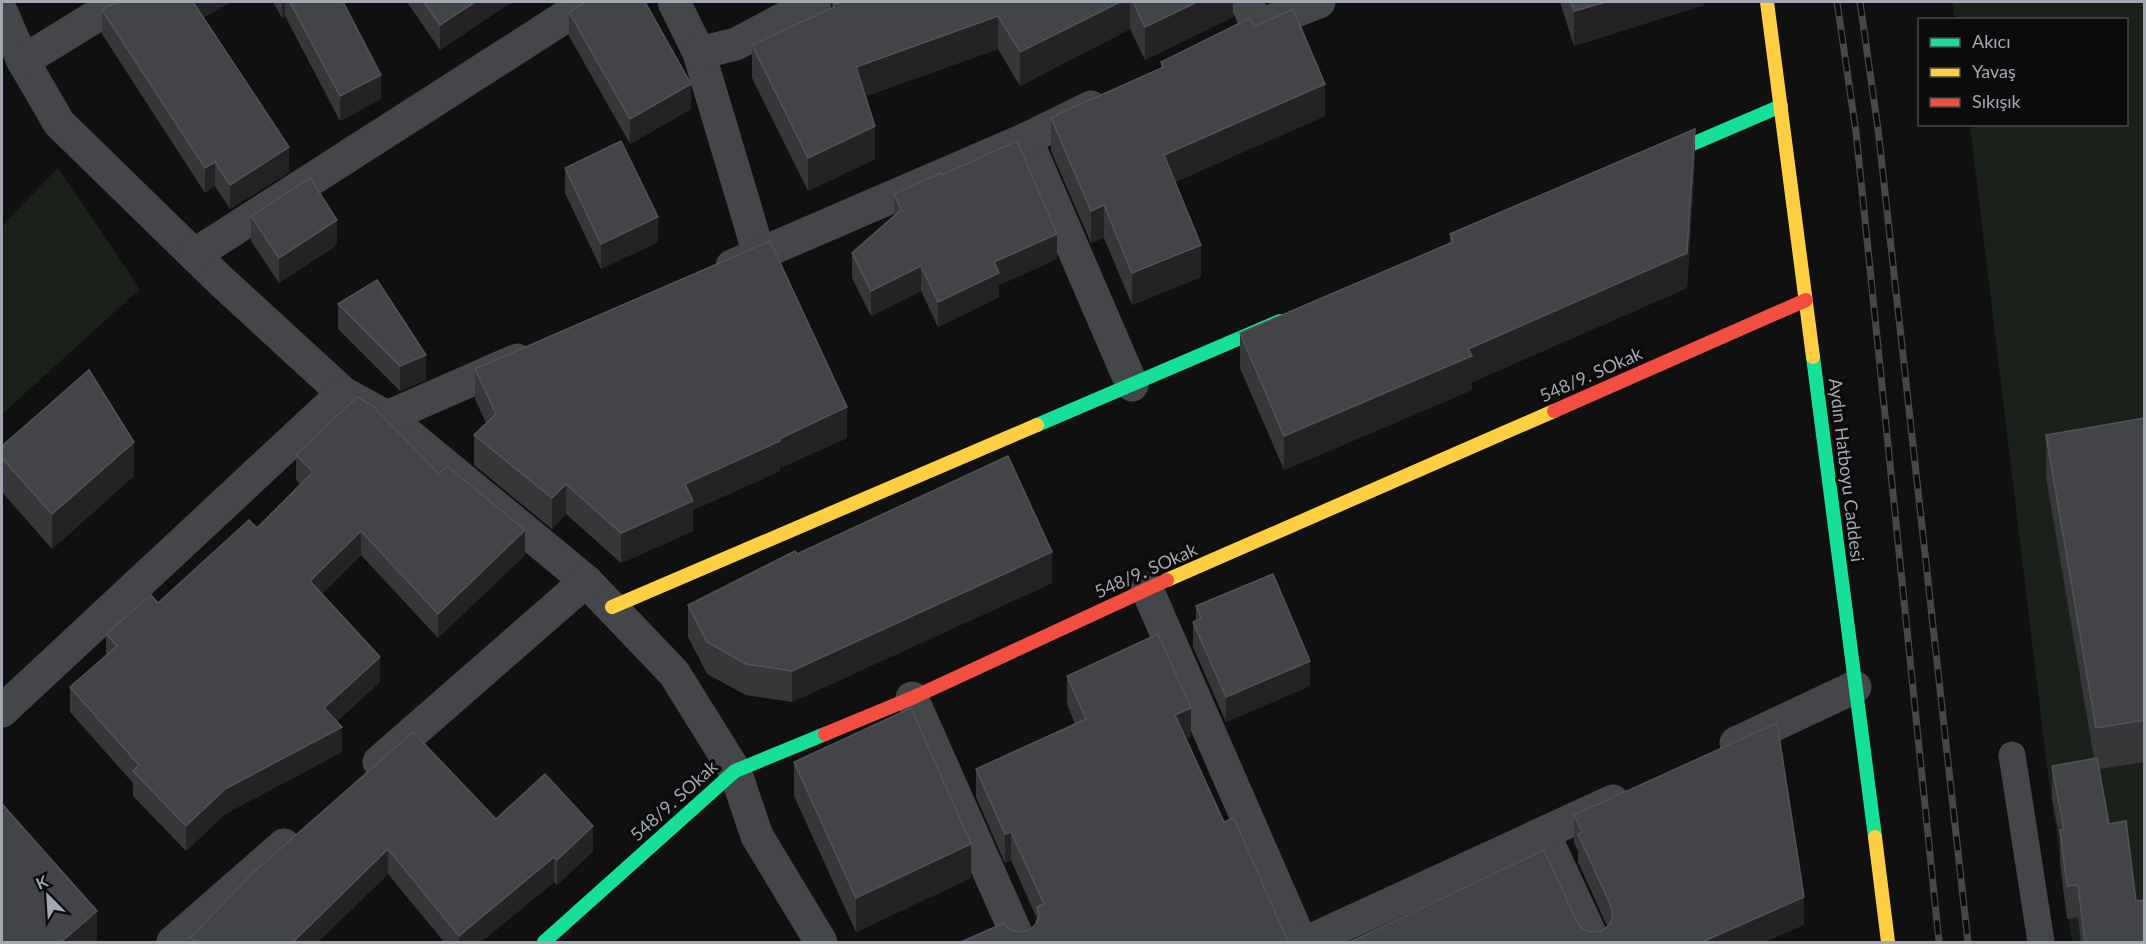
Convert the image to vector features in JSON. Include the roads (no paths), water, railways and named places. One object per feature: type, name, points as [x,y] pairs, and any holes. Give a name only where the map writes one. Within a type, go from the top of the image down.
[{"type":"street","points":[[23,61],[119,2]]},
{"type":"street","points":[[194,255],[588,2]]},
{"type":"street","points":[[674,2],[699,52],[759,254]]},
{"type":"street","points":[[699,52],[736,44],[815,2]]},
{"type":"street","points":[[1226,42],[1252,14],[1319,2]]},
{"type":"street","name":"Aydın Hatboyu Caddesi","points":[[1767,2],[1888,942]]},
{"type":"street","points":[[2,13],[23,61],[59,123],[194,255],[343,393],[387,417],[586,581],[674,673],[735,771],[758,836],[821,942]]},
{"type":"street","points":[[704,278],[1026,139],[1121,93]]},
{"type":"street","points":[[1638,168],[1780,106]]},
{"type":"street","points":[[1026,139],[1132,385]]},
{"type":"street","name":"548/9. SOkak","points":[[544,942],[735,771],[912,698],[1148,589],[1806,300]]},
{"type":"street","points":[[612,607],[1297,314]]},
{"type":"street","points":[[387,417],[540,350]]},
{"type":"street","points":[[2,711],[343,393]]},
{"type":"street","points":[[353,785],[586,581]]},
{"type":"street","points":[[1148,589],[1301,942]]},
{"type":"street","points":[[1705,758],[1855,687]]},
{"type":"street","points":[[912,698],[1020,942]]},
{"type":"street","points":[[1307,942],[1640,788]]},
{"type":"street","points":[[173,942],[308,825]]},
{"type":"street","points":[[1544,834],[1594,942]]},
{"type":"lane","points":[[2012,755],[2041,942]]},
{"type":"railway","points":[[1837,2],[1856,132],[1939,942]]},
{"type":"railway","points":[[1860,2],[1878,129],[1968,942]]}]
